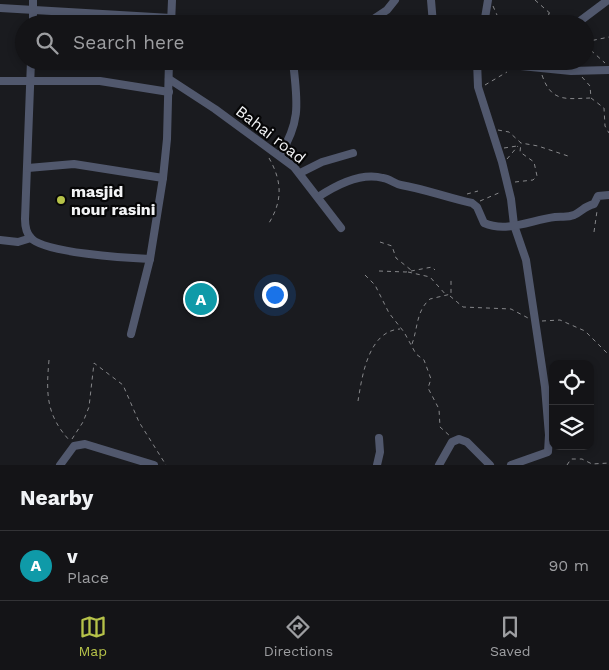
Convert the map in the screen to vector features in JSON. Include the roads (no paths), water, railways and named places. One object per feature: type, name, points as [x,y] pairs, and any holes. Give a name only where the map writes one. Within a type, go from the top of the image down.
[{"type":"street","points":[[33,0],[33,15]]},
{"type":"street","points":[[171,15],[172,0]]},
{"type":"street","points":[[380,15],[387,10],[395,0]]},
{"type":"street","points":[[431,0],[432,15]]},
{"type":"street","points":[[588,15],[608,0]]},
{"type":"street","points":[[486,15],[490,2]]},
{"type":"street","points":[[0,8],[96,15]]},
{"type":"street","points":[[594,69],[608,68]]},
{"type":"street","points":[[31,70],[25,219],[31,238],[41,245],[61,249],[150,259]]},
{"type":"street","points":[[131,334],[150,259],[163,178],[167,139],[169,70]]},
{"type":"street","points":[[280,155],[290,138],[296,122],[293,70]]},
{"type":"street","points":[[475,70],[478,87],[509,186],[514,225],[526,260],[536,320],[550,449],[542,456],[511,465]]},
{"type":"street","points":[[567,70],[583,70]]},
{"type":"street","name":"Bahai road","points":[[169,79],[280,155],[300,173],[341,228]]},
{"type":"street","points":[[0,81],[30,83],[100,81],[169,92]]},
{"type":"street","points":[[300,173],[322,162],[353,153]]},
{"type":"street","points":[[28,168],[74,164],[163,178]]},
{"type":"street","points":[[318,197],[340,184],[375,177],[472,203],[477,207],[484,223],[496,227],[569,216],[595,203],[598,196],[609,195]]},
{"type":"street","points":[[0,240],[18,242],[31,238]]},
{"type":"street","points":[[378,465],[379,438]]},
{"type":"street","points":[[439,465],[454,440],[466,442],[490,465]]},
{"type":"street","points":[[60,465],[72,444],[85,444],[154,465]]},
{"type":"place","name":"masjid nour rasini","points":[[61,200]]},
{"type":"place","name":"v","points":[[201,299]]}]
